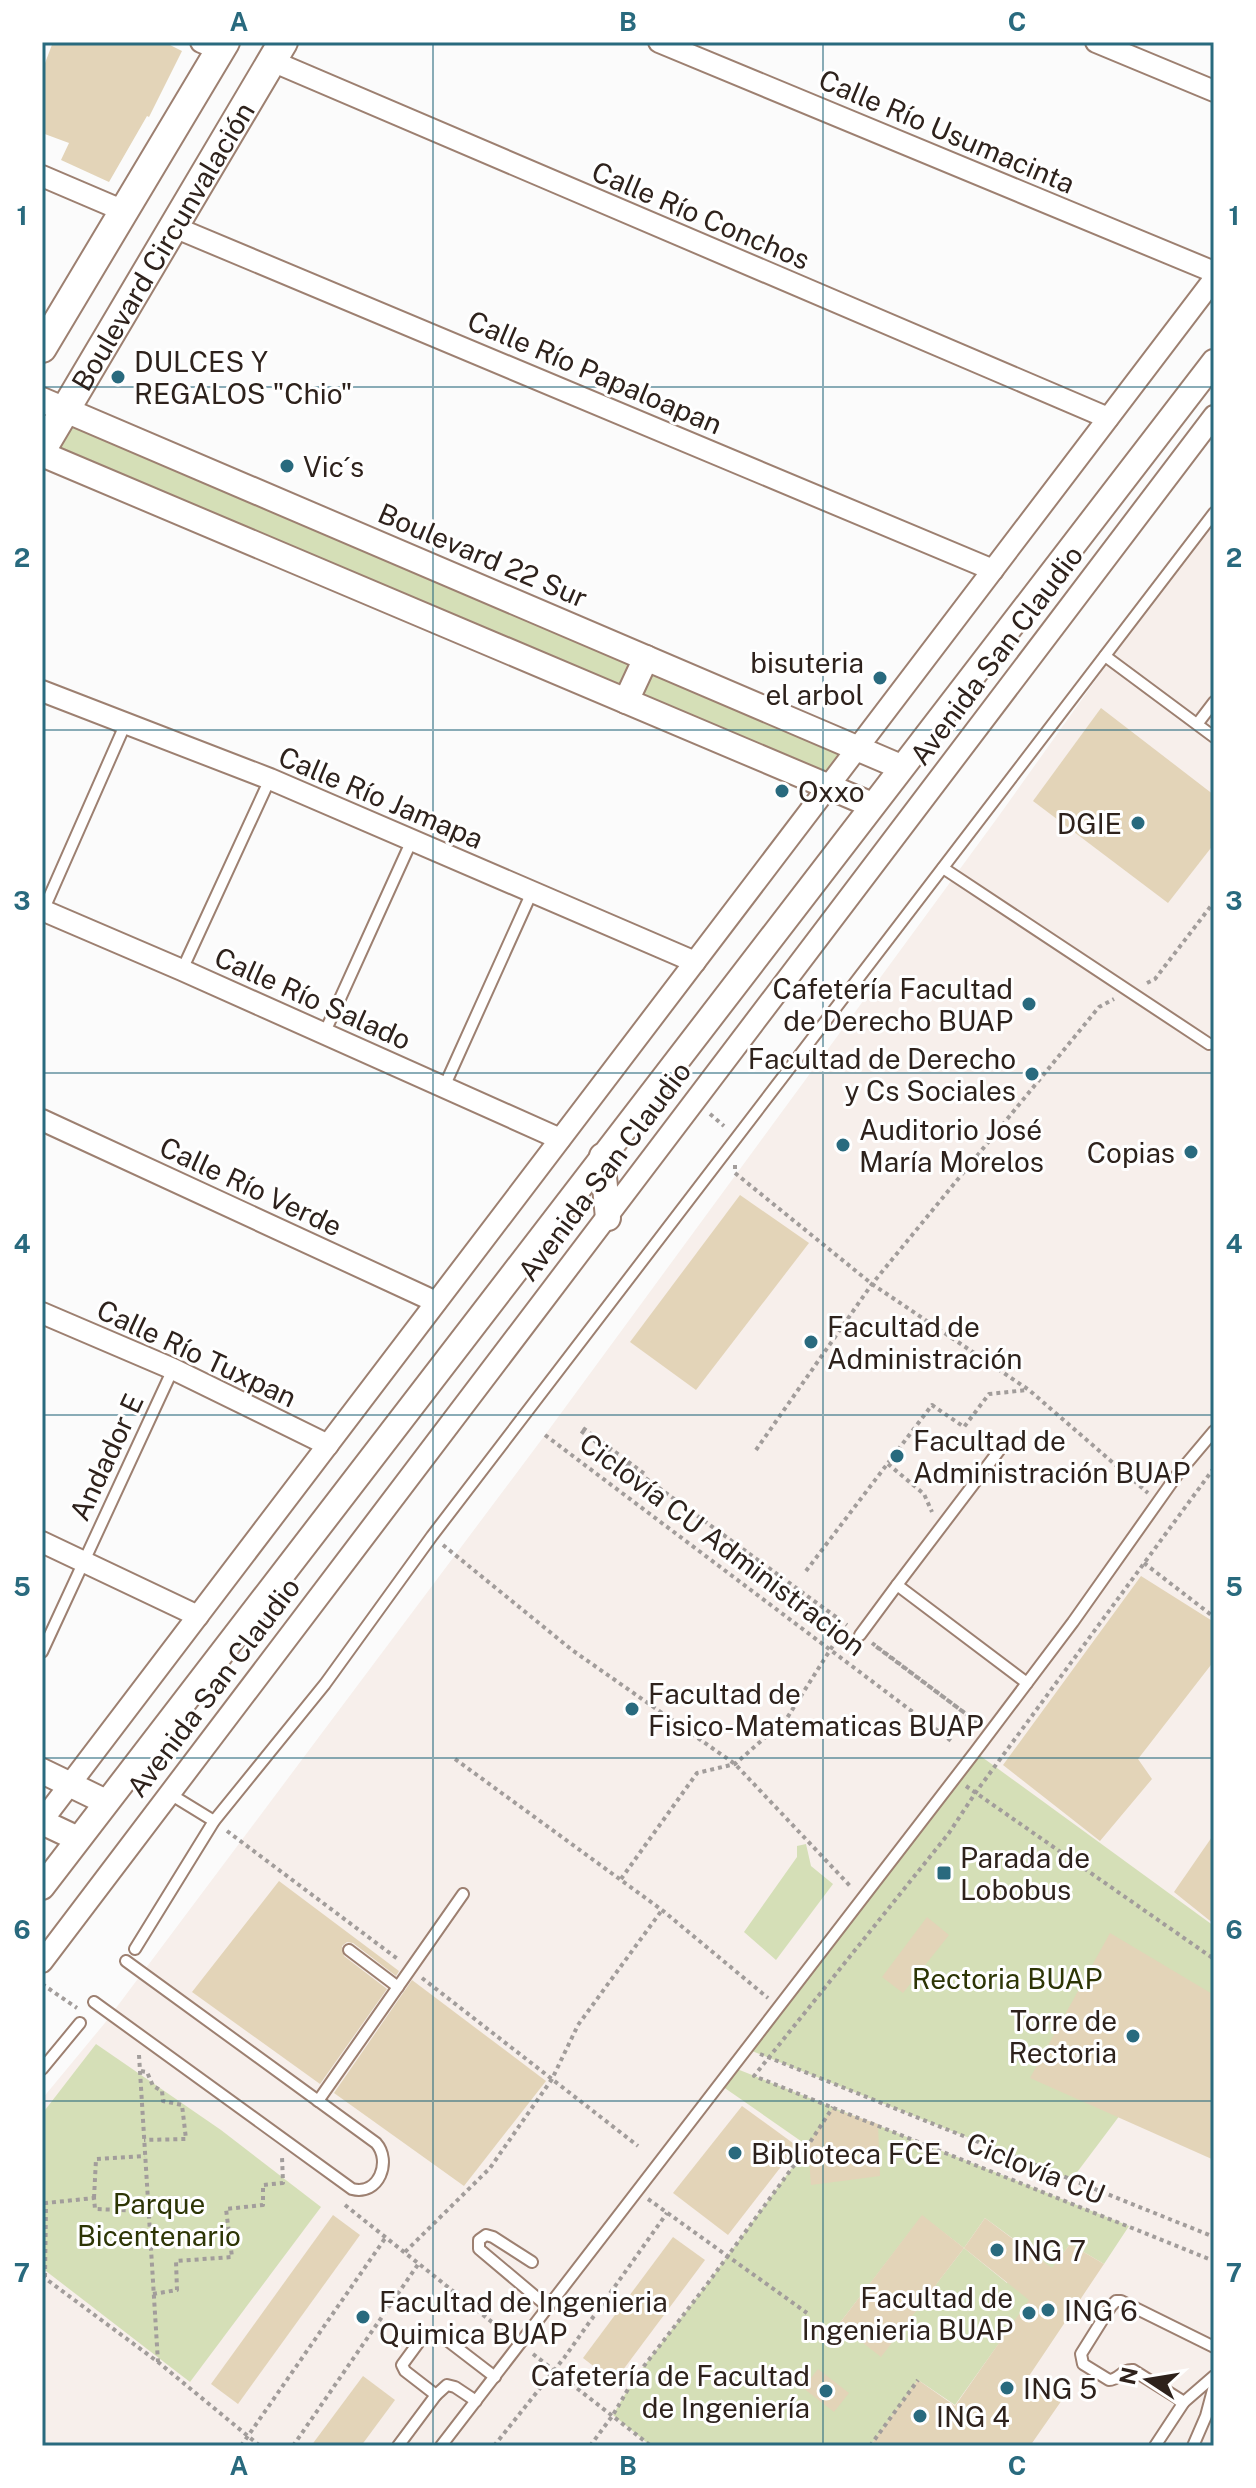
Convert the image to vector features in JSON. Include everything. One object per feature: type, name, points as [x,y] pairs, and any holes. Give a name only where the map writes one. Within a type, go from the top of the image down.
[{"type":"main road","name":"Boulevard Circunvalación","points":[[42,348],[124,211],[215,45]]},
{"type":"main road","name":"Boulevard Circunvalación","points":[[42,452],[54,405],[174,227],[277,52]]},
{"type":"street","name":"Calle Río Usumacinta","points":[[659,42],[1214,272]]},
{"type":"street","points":[[1096,42],[1214,91]]},
{"type":"street","name":"Calle Río Conchos","points":[[277,52],[1108,418]]},
{"type":"street","points":[[42,176],[124,211]]},
{"type":"street","name":"Calle Río Papaloapan","points":[[174,227],[993,570]]},
{"type":"street","name":"Avenida San Claudio","points":[[42,1822],[1214,279]]},
{"type":"street","name":"Avenida San Claudio","points":[[42,1887],[1214,362]]},
{"type":"street","name":"Boulevard 22 Sur","points":[[54,405],[901,767]]},
{"type":"street","name":"Avenida San Claudio","points":[[42,1962],[1214,416]]},
{"type":"street","points":[[42,452],[872,805]]},
{"type":"street","points":[[626,701],[646,658]]},
{"type":"street","name":"Calle Río Jamapa","points":[[42,691],[270,779],[695,962]]},
{"type":"street","name":"Calle Río Salado","points":[[42,910],[560,1139]]},
{"type":"street","name":"Calle Río Verde","points":[[42,1120],[436,1302]]},
{"type":"street","points":[[602,1156],[608,1218]]},
{"type":"street","name":"Calle Río Tuxpan","points":[[43,1316],[173,1369],[328,1445]]},
{"type":"street","points":[[42,1542],[198,1616]]},
{"type":"street","points":[[42,1771],[106,1802]]},
{"type":"street","points":[[42,1822],[78,1839]]},
{"type":"lane","points":[[135,1949],[214,1821],[325,1684],[432,1536],[1214,513]]},
{"type":"lane","points":[[1105,656],[1214,737]]},
{"type":"lane","points":[[1198,723],[1214,702]]},
{"type":"lane","points":[[42,910],[125,725]]},
{"type":"lane","points":[[182,970],[270,779]]},
{"type":"lane","points":[[324,1034],[412,840]]},
{"type":"lane","points":[[943,868],[1209,1044]]},
{"type":"lane","points":[[444,1087],[532,892]]},
{"type":"lane","name":"Andador E","points":[[42,1652],[173,1369]]},
{"type":"lane","points":[[441,2446],[1027,1683],[1214,1431]]},
{"type":"lane","points":[[861,1635],[1004,1444]]},
{"type":"lane","points":[[897,1585],[1027,1683]]},
{"type":"lane","points":[[170,1794],[214,1821]]},
{"type":"lane","points":[[318,2101],[463,1894]]},
{"type":"lane","points":[[349,1950],[398,1987]]},
{"type":"lane","points":[[94,2002],[352,2189],[370,2189],[383,2169],[381,2148],[126,1961]]},
{"type":"lane","points":[[42,2069],[80,2023]]},
{"type":"lane","points":[[532,2262],[493,2237],[486,2235],[479,2240],[479,2249],[548,2307]]},
{"type":"lane","points":[[1184,2402],[1133,2370],[1124,2371],[1114,2380],[1109,2380],[1083,2364],[1081,2354],[1116,2301],[1214,2347]]},
{"type":"lane","points":[[436,2395],[405,2371],[402,2365],[424,2335],[439,2334],[495,2377]]},
{"type":"lane","points":[[1155,2446],[1184,2402],[1214,2376]]},
{"type":"lane","points":[[398,2446],[447,2385],[476,2401]]},
{"type":"lane","points":[[1193,2446],[1214,2386]]},
{"type":"path","points":[[756,1450],[872,1284],[1099,1007],[1155,979],[1214,902]]},
{"type":"path","points":[[695,1101],[737,1137],[735,1173],[872,1284],[1029,1390],[1177,1518]]},
{"type":"path","points":[[806,1571],[932,1405],[964,1427],[989,1394],[1029,1390]]},
{"type":"path","name":"Ciclovía CU Administracion","points":[[582,1430],[979,1722]]},
{"type":"path","name":"Ciclovía CU Administracion","points":[[545,1435],[954,1743]]},
{"type":"path","points":[[888,1464],[924,1494],[939,1529]]},
{"type":"path","points":[[754,2076],[949,1833],[1214,1468]]},
{"type":"path","points":[[432,1536],[572,1650],[735,1764],[861,1899]]},
{"type":"path","points":[[1144,1563],[1214,1617]]},
{"type":"path","points":[[861,1635],[978,1723],[861,1635]]},
{"type":"path","points":[[621,1879],[697,1773],[735,1764],[787,1718],[839,1636]]},
{"type":"path","points":[[455,1759],[662,1910],[768,1998],[776,2010]]},
{"type":"path","points":[[954,1778],[1214,1959]]},
{"type":"path","points":[[214,1821],[638,2146]]},
{"type":"path","points":[[405,2252],[490,2168],[552,2079],[578,2025],[662,1910]]},
{"type":"path","points":[[42,1984],[81,2010]]},
{"type":"path","points":[[138,2049],[158,2362]]},
{"type":"path","points":[[747,2049],[1214,2237]]},
{"type":"path","points":[[732,2067],[1214,2260]]},
{"type":"path","points":[[140,2071],[147,2072],[153,2086],[162,2091],[163,2101],[182,2105],[186,2139],[144,2140]]},
{"type":"path","points":[[590,2446],[634,2379],[803,2153],[832,2108]]},
{"type":"path","points":[[153,2294],[177,2290],[176,2261],[232,2257],[226,2209],[263,2205],[263,2185],[283,2183],[282,2155]]},
{"type":"path","points":[[145,2156],[96,2159],[94,2198],[95,2209],[148,2211]]},
{"type":"path","points":[[637,2191],[807,2313]]},
{"type":"path","points":[[94,2198],[46,2203],[43,2277],[158,2362],[260,2446]]},
{"type":"path","points":[[494,2446],[555,2370],[667,2213]]},
{"type":"path","points":[[241,2446],[386,2237]]},
{"type":"path","points":[[293,2446],[419,2263]]},
{"type":"path","points":[[431,2273],[651,2446]]},
{"type":"path","points":[[870,2446],[918,2380]]},
{"type":"shaded area","points":[[1214,514],[1214,2446],[42,2446],[42,2099],[104,2024],[545,1435],[998,817]]},
{"type":"green space","points":[[58,407],[858,748],[828,787],[42,452]]},
{"type":"green space","name":"Rectoria BUAP","points":[[975,1752],[1214,1926],[1214,1990],[1072,2179],[747,2049]]},
{"type":"green space","points":[[806,1844],[811,1866],[833,1884],[776,1960],[744,1932],[797,1857],[797,1846]]},
{"type":"green space","name":"Parque Bicentenario","points":[[96,2044],[221,2130],[321,2207],[190,2382],[42,2268],[42,2114]]},
{"type":"green space","points":[[732,2067],[1129,2226],[1104,2264],[1070,2244],[955,2405],[918,2380],[870,2446],[651,2446],[613,2415],[634,2379],[808,2146],[719,2084]],"holes":[[[922,2216],[964,2248],[881,2356],[839,2324]],[[985,2218],[1030,2251],[1007,2283],[964,2248]]]},
{"type":"building","points":[[53,42],[164,42],[182,51],[149,117],[109,182],[61,160],[69,143],[42,133],[42,71]]},
{"type":"building","name":"DGIE","points":[[1101,708],[1214,795],[1214,844],[1168,903],[1033,801]]},
{"type":"building","points":[[740,1195],[809,1243],[696,1390],[630,1342]]},
{"type":"building","points":[[1141,1576],[1214,1622],[1214,1661],[1138,1759],[1152,1779],[1100,1841],[1003,1765]]},
{"type":"building","points":[[1214,1834],[1214,1924],[1174,1892]]},
{"type":"building","points":[[279,1881],[399,1971],[396,1976],[353,1943],[347,1942],[342,1946],[344,1956],[387,1989],[320,2084],[192,1992]]},
{"type":"building","points":[[927,1917],[949,1935],[903,1993],[882,1977]]},
{"type":"building","name":"Torre de Rectoria","points":[[1110,1933],[1214,1995],[1214,2160],[1030,2078]]},
{"type":"building","points":[[412,1980],[546,2081],[464,2186],[334,2093]]},
{"type":"building","points":[[742,2106],[797,2146],[728,2235],[673,2193]]},
{"type":"building","points":[[832,2109],[878,2124],[880,2176],[811,2185],[808,2145]]},
{"type":"building","points":[[333,2215],[360,2235],[238,2404],[211,2384]]},
{"type":"building","points":[[922,2215],[964,2248],[881,2357],[839,2324]]},
{"type":"building","points":[[985,2218],[1052,2268],[1070,2244],[1104,2264],[1029,2376],[1062,2400],[1030,2446],[870,2446],[918,2380],[955,2406],[1029,2300],[964,2248]]},
{"type":"building","points":[[673,2237],[705,2260],[614,2382],[583,2358]]},
{"type":"building","name":"Cafetería de Facultad de Ingeniería","points":[[818,2369],[849,2393],[834,2412],[803,2388]]},
{"type":"building","points":[[363,2376],[395,2400],[361,2446],[311,2446]]},
{"type":"place","name":"DULCES Y REGALOS \"Chio\"","points":[[118,377]]},
{"type":"place","name":"Vic´s","points":[[287,466]]},
{"type":"place","name":"bisuteria el arbol","points":[[880,678]]},
{"type":"place","name":"Oxxo","points":[[782,791]]},
{"type":"place","name":"DGIE","points":[[1138,823]]},
{"type":"place","name":"Cafetería Facultad de Derecho BUAP","points":[[1029,1004]]},
{"type":"place","name":"Facultad de Derecho y Cs Sociales","points":[[1032,1074]]},
{"type":"place","name":"Auditorio José María Morelos","points":[[843,1145]]},
{"type":"place","name":"Copias","points":[[1191,1152]]},
{"type":"place","name":"Facultad de Administración","points":[[811,1342]]},
{"type":"place","name":"Facultad de Administración BUAP","points":[[897,1456]]},
{"type":"place","name":"Facultad de Fisico-Matematicas BUAP","points":[[632,1709]]},
{"type":"place","name":"Parada de Lobobus","points":[[944,1873]]},
{"type":"place","name":"Torre de Rectoria","points":[[1133,2036]]},
{"type":"place","name":"Biblioteca FCE","points":[[735,2153]]},
{"type":"place","name":"ING 7","points":[[997,2250]]},
{"type":"place","name":"ING 6","points":[[1048,2310]]},
{"type":"place","name":"Facultad de Ingenieria BUAP","points":[[1029,2313]]},
{"type":"place","name":"Facultad de Ingenieria Quimica BUAP","points":[[363,2317]]},
{"type":"place","name":"ING 5","points":[[1007,2388]]},
{"type":"place","name":"Cafetería de Facultad de Ingeniería","points":[[826,2391]]},
{"type":"place","name":"ING 4","points":[[920,2416]]}]
